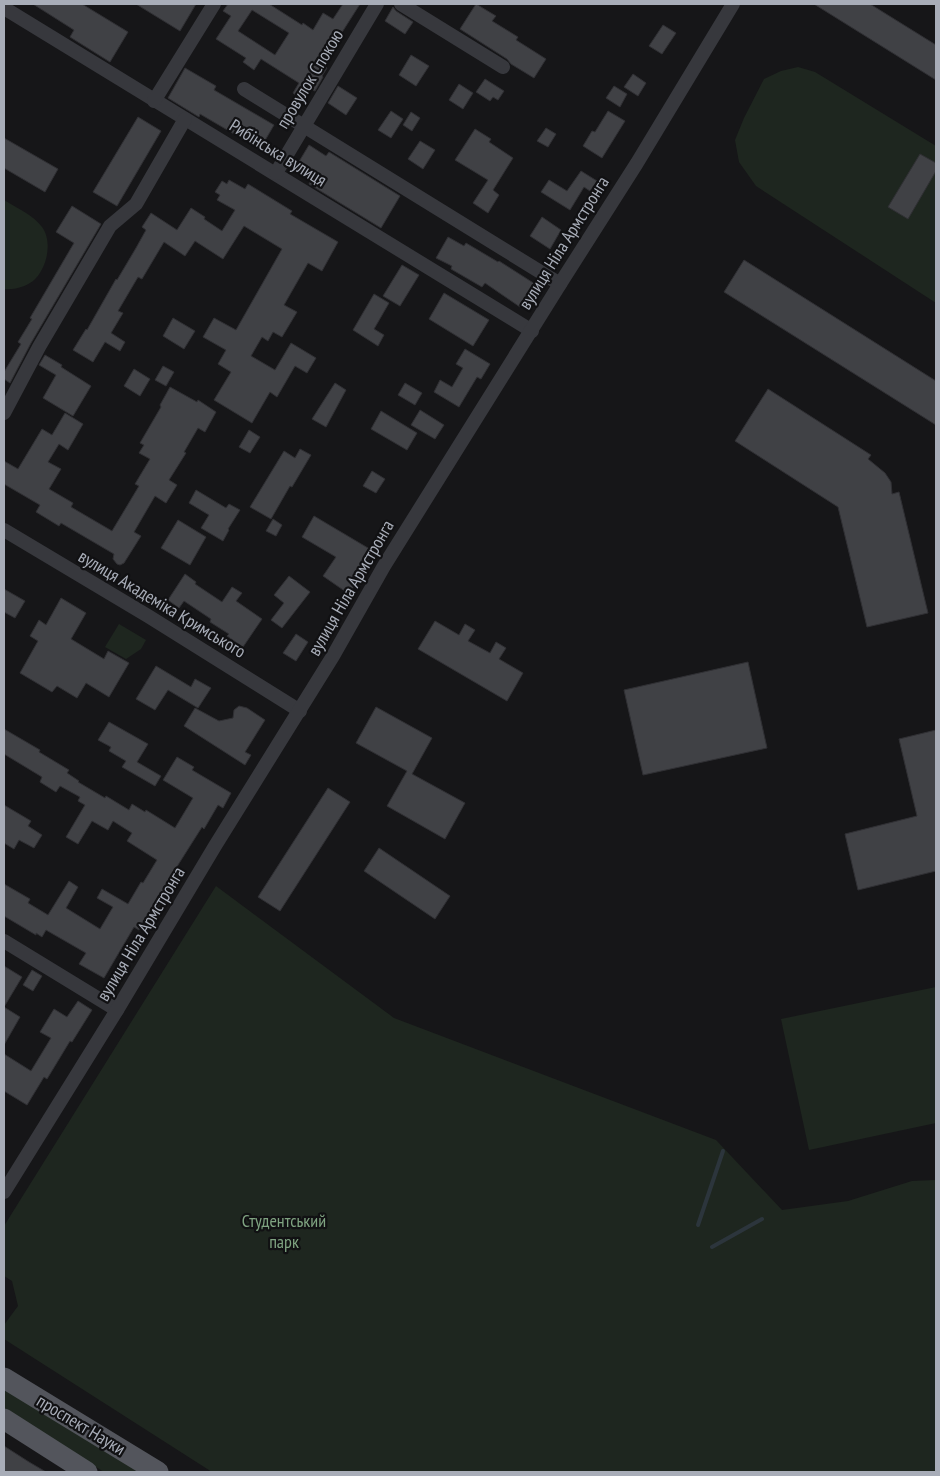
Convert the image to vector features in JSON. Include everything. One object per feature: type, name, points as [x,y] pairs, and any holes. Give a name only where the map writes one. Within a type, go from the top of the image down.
[{"type":"main road","name":"проспект Науки","points":[[4,1378],[158,1472]]},
{"type":"main road","name":"проспект Науки","points":[[4,1419],[87,1472]]},
{"type":"street","points":[[154,101],[214,4]]},
{"type":"street","name":"провулок Спокою","points":[[276,174],[377,4]]},
{"type":"street","points":[[401,4],[503,67]]},
{"type":"street","name":"вулиця Ніла Армстронга","points":[[4,1192],[117,1010],[220,838],[334,656],[384,566],[637,163],[732,4]]},
{"type":"street","name":"Рибінська вулиця","points":[[4,8],[532,331]]},
{"type":"street","name":"Рибінська вулиця","points":[[244,89],[560,284]]},
{"type":"street","points":[[4,413],[39,347],[110,226],[136,204],[185,119]]},
{"type":"street","name":"вулиця Академіка Кримського","points":[[4,530],[148,616],[300,711]]},
{"type":"street","points":[[4,941],[117,1010]]},
{"type":"green space","points":[[798,67],[815,72],[936,146],[936,303],[756,186],[739,162],[735,140],[764,79],[781,71]]},
{"type":"green space","points":[[4,200],[34,219],[42,227],[48,248],[45,263],[38,276],[26,285],[12,289],[4,289]]},
{"type":"green space","points":[[119,624],[146,640],[141,649],[126,659],[105,647]]},
{"type":"green space","name":"Студентський парк","points":[[216,886],[394,1018],[716,1140],[782,1210],[848,1201],[912,1181],[936,1180],[936,1472],[212,1472],[4,1339],[4,1325],[18,1306],[12,1281],[4,1276],[4,1226]]},
{"type":"green space","points":[[936,987],[936,1123],[809,1150],[781,1019]]},
{"type":"green space","points":[[4,1383],[146,1472],[104,1472],[4,1409]]},
{"type":"building","points":[[33,4],[82,4],[128,32],[110,62],[70,37],[74,30]]},
{"type":"building","points":[[136,4],[196,4],[180,31]]},
{"type":"building","points":[[228,4],[269,4],[313,30],[323,13],[333,19],[343,4],[360,4],[332,48],[334,49],[324,65],[327,68],[315,91],[310,89],[303,100],[293,93],[299,83],[261,59],[254,70],[243,62],[246,58],[216,39],[231,16],[223,11]],"holes":[[[252,10],[289,33],[275,55],[238,31]]]},
{"type":"building","points":[[476,4],[496,16],[492,21],[518,37],[516,40],[546,59],[534,78],[460,29]]},
{"type":"building","points":[[814,4],[870,4],[936,45],[936,80]]},
{"type":"building","points":[[393,7],[413,22],[405,34],[385,21]]},
{"type":"building","points":[[663,25],[676,33],[662,54],[649,46]]},
{"type":"building","points":[[411,55],[429,66],[416,86],[399,75]]},
{"type":"building","points":[[185,68],[216,86],[214,90],[274,125],[260,149],[200,114],[199,117],[168,98]]},
{"type":"building","points":[[633,74],[646,83],[638,96],[624,87]]},
{"type":"building","points":[[485,79],[504,91],[498,100],[493,97],[490,101],[476,92]]},
{"type":"building","points":[[459,84],[473,93],[463,109],[449,100]]},
{"type":"building","points":[[338,86],[357,98],[346,115],[328,103]]},
{"type":"building","points":[[614,86],[627,94],[620,107],[606,98]]},
{"type":"building","points":[[391,111],[403,119],[391,138],[378,130]]},
{"type":"building","points":[[608,111],[625,121],[602,158],[583,146],[592,131],[595,132]]},
{"type":"building","points":[[411,112],[420,118],[412,131],[403,125]]},
{"type":"building","points":[[138,117],[161,131],[117,206],[93,192]]},
{"type":"building","points":[[546,128],[556,134],[548,147],[537,141]]},
{"type":"building","points":[[475,129],[491,139],[489,142],[513,158],[493,190],[499,195],[488,213],[473,203],[488,180],[455,160]]},
{"type":"building","points":[[4,138],[58,169],[45,192],[4,168]]},
{"type":"building","points":[[420,141],[435,150],[423,169],[408,159]]},
{"type":"building","points":[[309,145],[326,156],[329,152],[400,196],[381,228],[309,184],[311,180],[294,170]]},
{"type":"building","points":[[920,154],[936,163],[936,171],[908,219],[888,207]]},
{"type":"building","points":[[581,171],[597,181],[590,191],[584,187],[570,210],[541,192],[549,180],[567,191]]},
{"type":"building","points":[[229,180],[245,189],[248,184],[292,211],[290,214],[338,242],[322,271],[308,263],[284,305],[297,312],[282,337],[273,332],[268,341],[262,337],[251,356],[275,370],[291,343],[316,358],[307,373],[295,366],[277,397],[270,392],[252,423],[214,400],[231,372],[218,364],[226,350],[203,337],[214,318],[236,330],[282,249],[244,226],[223,259],[195,241],[185,256],[164,242],[142,279],[138,277],[118,311],[123,313],[111,333],[125,342],[120,351],[105,342],[93,362],[73,350],[136,248],[146,230],[142,227],[151,213],[177,230],[191,208],[222,231],[235,210],[217,200],[220,195],[215,192],[222,181],[227,184]]},
{"type":"building","points":[[72,206],[101,224],[31,343],[10,383],[4,379],[4,372],[21,344],[18,342],[32,319],[30,318],[74,243],[56,232]]},
{"type":"building","points":[[542,217],[561,230],[550,249],[530,236]]},
{"type":"building","points":[[448,237],[464,246],[466,243],[535,284],[520,307],[485,283],[482,287],[451,269],[452,266],[436,258]]},
{"type":"building","points":[[744,260],[936,381],[936,425],[724,292]]},
{"type":"building","points":[[402,265],[419,275],[400,306],[383,296]]},
{"type":"building","points":[[444,293],[489,320],[473,346],[429,319]]},
{"type":"building","points":[[374,294],[389,303],[374,329],[384,335],[378,346],[353,330]]},
{"type":"building","points":[[173,318],[195,331],[184,349],[163,336]]},
{"type":"building","points":[[465,349],[490,364],[481,379],[477,377],[459,407],[434,392],[440,380],[452,387],[463,368],[456,364]]},
{"type":"building","points":[[45,355],[91,386],[73,416],[43,398],[56,375],[39,365]]},
{"type":"building","points":[[163,366],[174,372],[166,386],[155,380]]},
{"type":"building","points":[[134,369],[150,379],[140,396],[124,386]]},
{"type":"building","points":[[335,383],[346,390],[326,427],[312,419]]},
{"type":"building","points":[[405,383],[422,393],[415,405],[398,395]]},
{"type":"building","points":[[170,387],[197,402],[198,400],[216,412],[205,432],[198,428],[184,452],[186,453],[169,480],[177,485],[166,503],[155,496],[134,532],[141,536],[124,563],[117,564],[113,559],[114,554],[61,523],[59,526],[36,512],[40,505],[4,484],[4,461],[18,469],[42,429],[52,435],[65,413],[83,424],[68,450],[59,444],[48,462],[61,469],[49,489],[73,503],[71,507],[112,531],[139,486],[135,484],[150,459],[139,453],[144,445],[140,443],[161,407],[160,405]]},
{"type":"building","points":[[768,389],[871,455],[868,459],[885,473],[891,482],[892,494],[899,492],[928,613],[867,627],[838,507],[735,441]]},
{"type":"building","points":[[420,410],[444,425],[435,439],[411,425]]},
{"type":"building","points":[[381,411],[417,433],[407,450],[371,429]]},
{"type":"building","points":[[249,430],[260,437],[250,453],[239,447]]},
{"type":"building","points":[[300,449],[311,455],[271,519],[250,507],[284,451],[295,458]]},
{"type":"building","points":[[372,471],[385,479],[376,493],[363,486]]},
{"type":"building","points":[[196,490],[226,508],[229,504],[240,510],[223,541],[201,528],[209,515],[189,503]]},
{"type":"building","points":[[314,516],[373,551],[349,594],[323,576],[336,557],[302,537]]},
{"type":"building","points":[[273,519],[282,525],[276,536],[266,531]]},
{"type":"building","points":[[178,520],[206,537],[190,565],[161,548]]},
{"type":"building","points":[[185,574],[196,582],[195,584],[222,602],[232,587],[242,593],[236,601],[262,619],[243,647],[227,636],[229,634],[210,622],[211,619],[184,601],[179,608],[168,600]]},
{"type":"building","points":[[289,576],[310,592],[282,628],[271,620],[284,603],[274,595]]},
{"type":"building","points":[[4,589],[25,601],[15,618],[4,612]]},
{"type":"building","points":[[61,598],[86,613],[71,639],[104,659],[108,651],[129,663],[109,697],[86,683],[77,698],[57,686],[52,692],[20,673],[38,641],[30,636],[39,620],[46,625]]},
{"type":"building","points":[[435,621],[459,635],[465,624],[475,630],[468,641],[490,653],[496,642],[506,648],[499,659],[523,673],[507,701],[418,649]]},
{"type":"building","points":[[296,634],[308,642],[296,661],[283,653]]},
{"type":"building","points":[[748,662],[767,748],[643,775],[624,690]]},
{"type":"building","points":[[156,666],[191,687],[195,679],[211,688],[198,708],[168,690],[155,710],[136,699]]},
{"type":"building","points":[[239,706],[247,708],[265,720],[245,752],[251,755],[245,765],[184,726],[195,708],[219,721],[233,718],[234,710]]},
{"type":"building","points":[[376,707],[432,738],[412,774],[465,803],[445,839],[387,806],[407,771],[356,743]]},
{"type":"building","points":[[109,722],[148,744],[137,762],[161,776],[155,786],[122,767],[126,761],[109,751],[111,747],[98,740]]},
{"type":"building","points":[[4,729],[40,750],[39,752],[69,770],[67,773],[78,782],[105,798],[106,796],[129,810],[132,804],[145,812],[146,810],[175,828],[193,798],[163,780],[177,757],[194,767],[192,770],[231,793],[223,808],[218,805],[204,829],[202,827],[171,876],[176,879],[157,908],[155,907],[139,930],[134,927],[104,978],[79,964],[86,953],[46,930],[42,937],[36,933],[36,935],[4,916],[4,884],[30,899],[28,903],[48,915],[69,881],[78,887],[66,908],[100,929],[113,907],[97,898],[102,889],[128,904],[157,860],[127,841],[132,833],[113,821],[108,830],[92,821],[78,844],[66,837],[85,805],[78,801],[80,797],[60,786],[56,792],[40,782],[42,777],[4,754]]},
{"type":"building","points":[[936,730],[936,871],[858,890],[845,834],[917,816],[899,739]]},
{"type":"building","points":[[328,788],[350,802],[280,911],[258,897]]},
{"type":"building","points":[[4,805],[31,821],[28,826],[42,835],[34,848],[19,840],[14,849],[4,843]]},
{"type":"building","points":[[379,848],[450,896],[435,919],[364,871]]},
{"type":"building","points":[[4,966],[22,977],[4,1007]]},
{"type":"building","points":[[32,970],[42,976],[33,991],[23,985]]},
{"type":"building","points":[[78,1001],[92,1010],[47,1079],[44,1077],[27,1105],[4,1091],[4,1054],[31,1071],[51,1038],[40,1032],[54,1009],[67,1017]]},
{"type":"building","points":[[4,1007],[20,1017],[4,1045]]},
{"type":"building","points":[[4,1446],[29,1462],[46,1472],[4,1472]]},
{"type":"waterway","points":[[698,1225],[723,1151]]},
{"type":"waterway","points":[[712,1247],[762,1219]]}]
